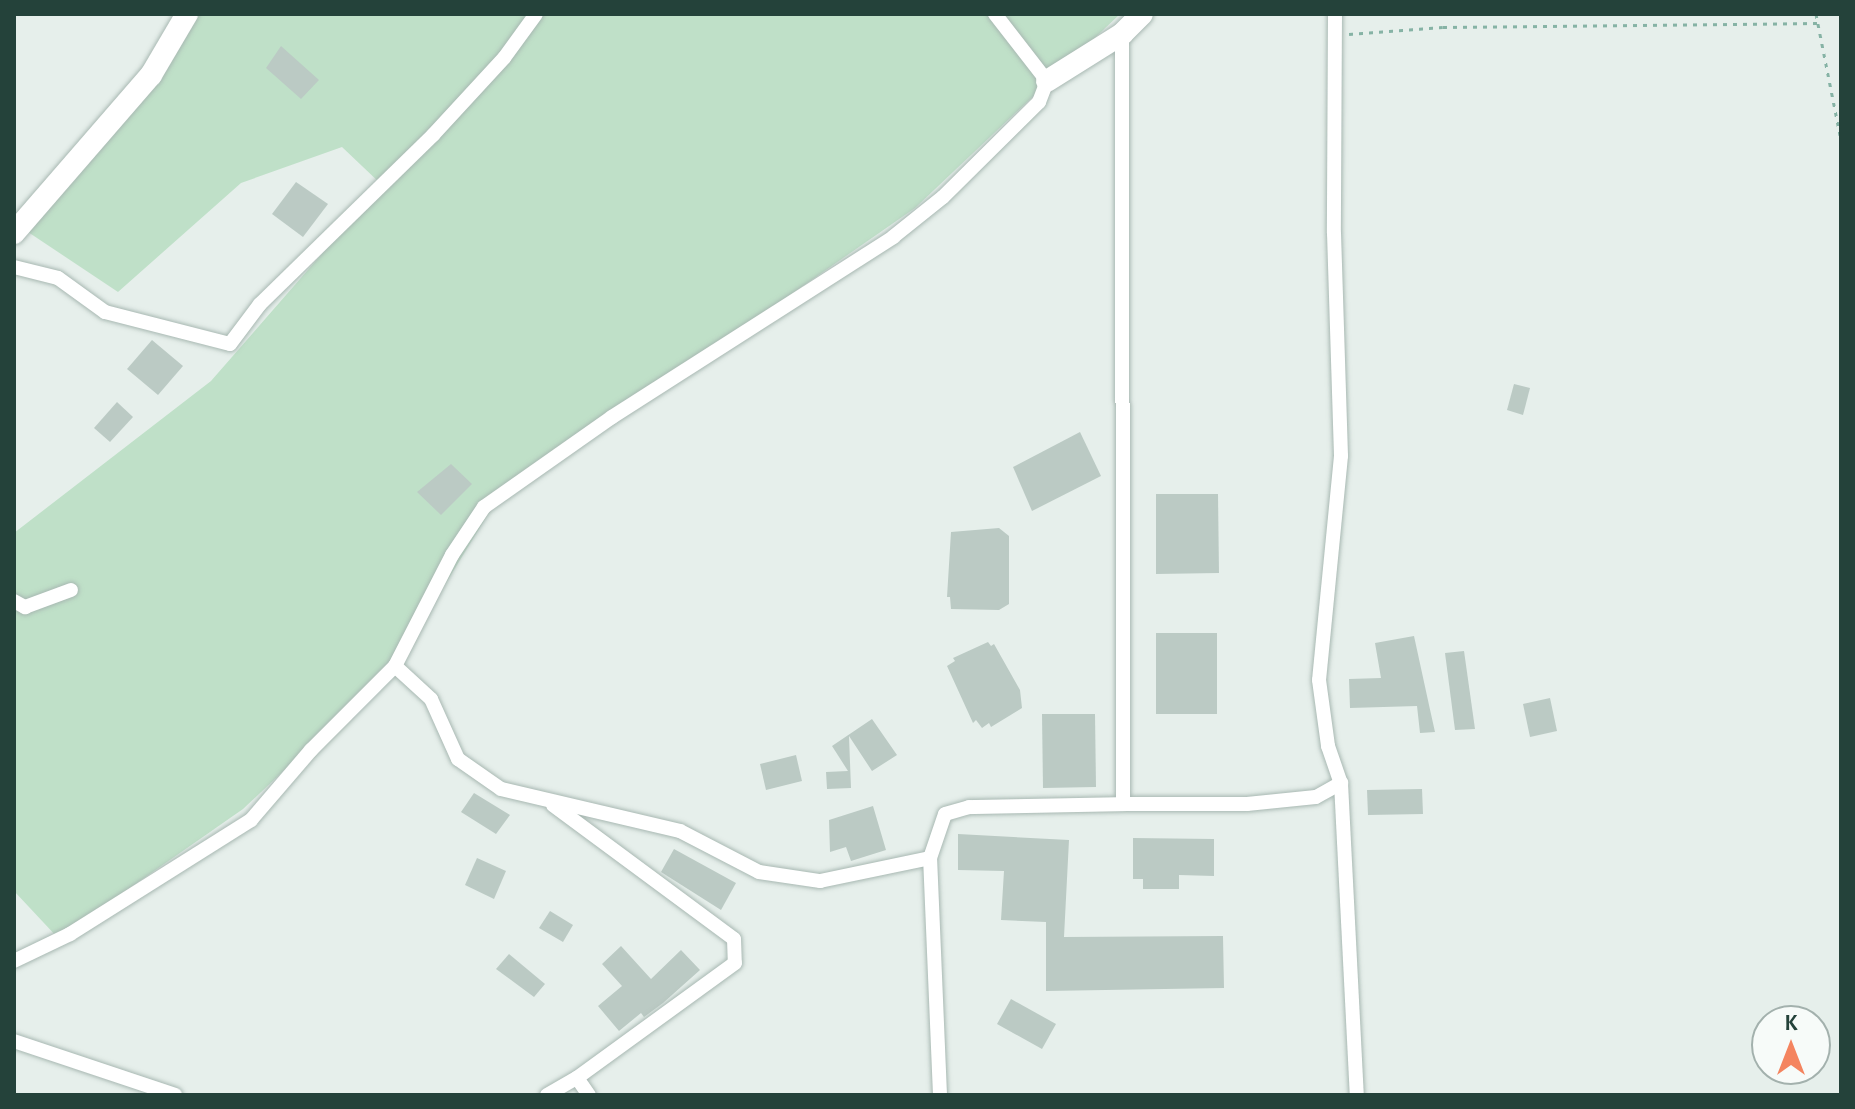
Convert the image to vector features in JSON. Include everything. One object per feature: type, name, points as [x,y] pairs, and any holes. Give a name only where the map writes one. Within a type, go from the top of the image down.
[{"type":"street","points":[[14,233],[151,75],[187,14]]},
{"type":"street","points":[[14,267],[58,278],[105,312],[230,344],[260,304],[433,135],[504,58],[536,14]]},
{"type":"street","points":[[995,14],[1047,81]]},
{"type":"street","points":[[14,961],[70,934],[251,820],[311,750],[395,666],[452,555],[484,507],[624,408],[893,237],[943,197],[1039,102],[1047,81],[1122,34],[1143,14]]},
{"type":"street","points":[[1335,14],[1334,233],[1341,456],[1319,680],[1328,746],[1341,783],[1357,1095]]},
{"type":"street","points":[[1122,34],[1123,804]]},
{"type":"street","points":[[14,601],[25,607],[71,590]]},
{"type":"street","points":[[395,666],[431,699],[458,759],[501,789],[680,831],[759,872],[820,881],[930,858]]},
{"type":"street","points":[[940,1095],[930,858],[945,814],[969,807],[1247,804],[1316,797],[1341,783]]},
{"type":"street","points":[[546,800],[734,939],[735,963],[577,1078],[547,1095]]},
{"type":"street","points":[[14,1041],[175,1095]]},
{"type":"street","points":[[577,1078],[589,1095]]},
{"type":"path","points":[[1816,14],[1841,140]]},
{"type":"path","points":[[1335,35],[1443,27],[1817,23]]},
{"type":"green space","points":[[181,14],[1120,14],[915,208],[498,498],[395,666],[243,809],[58,938],[14,891],[14,533],[211,381],[382,185],[342,147],[241,183],[118,292],[19,226],[177,37]]},
{"type":"building","points":[[281,46],[319,80],[301,99],[266,68]]},
{"type":"building","points":[[296,182],[328,204],[303,237],[272,214]]},
{"type":"building","points":[[152,340],[183,366],[158,395],[127,369]]},
{"type":"building","points":[[1514,384],[1530,388],[1523,415],[1507,410]]},
{"type":"building","points":[[117,402],[133,417],[110,442],[94,428]]},
{"type":"building","points":[[1080,432],[1101,476],[1032,511],[1013,467]]},
{"type":"building","points":[[451,464],[472,484],[441,515],[417,492]]},
{"type":"building","points":[[1156,494],[1218,494],[1219,573],[1156,574]]},
{"type":"building","points":[[999,528],[1009,536],[1009,604],[999,610],[951,609],[950,597],[947,597],[951,532]]},
{"type":"building","points":[[1156,633],[1217,633],[1217,714],[1156,714]]},
{"type":"building","points":[[1414,636],[1435,732],[1420,733],[1417,706],[1350,708],[1349,679],[1381,678],[1375,643]]},
{"type":"building","points":[[988,642],[991,646],[994,644],[1020,690],[1022,708],[991,727],[989,723],[982,728],[976,720],[973,723],[947,666],[955,661],[953,658]]},
{"type":"building","points":[[1464,651],[1475,729],[1455,730],[1445,653]]},
{"type":"building","points":[[1550,698],[1557,731],[1530,737],[1523,704]]},
{"type":"building","points":[[1042,714],[1095,714],[1096,787],[1043,788]]},
{"type":"building","points":[[872,719],[897,755],[872,771],[849,736],[851,788],[827,789],[826,772],[848,771],[832,746]]},
{"type":"building","points":[[796,755],[802,781],[766,790],[760,764]]},
{"type":"building","points":[[1422,789],[1423,814],[1368,815],[1367,790]]},
{"type":"building","points":[[474,793],[510,815],[496,834],[461,812]]},
{"type":"building","points":[[873,806],[886,850],[851,861],[846,847],[830,852],[829,820]]},
{"type":"building","points":[[958,834],[1069,840],[1064,937],[1223,936],[1224,988],[1046,991],[1046,922],[1001,920],[1004,871],[958,870]]},
{"type":"building","points":[[1133,838],[1214,839],[1214,876],[1179,875],[1179,889],[1143,889],[1143,879],[1133,879]]},
{"type":"building","points":[[674,849],[736,883],[721,910],[661,872]]},
{"type":"building","points":[[477,858],[506,871],[494,899],[465,885]]},
{"type":"building","points":[[550,911],[573,925],[563,942],[539,928]]},
{"type":"building","points":[[621,946],[651,979],[681,950],[700,970],[663,1003],[644,1017],[641,1013],[619,1031],[598,1006],[622,986],[602,964]]},
{"type":"building","points":[[509,954],[545,984],[534,997],[496,969]]},
{"type":"building","points":[[1011,999],[1056,1024],[1042,1049],[997,1024]]}]
